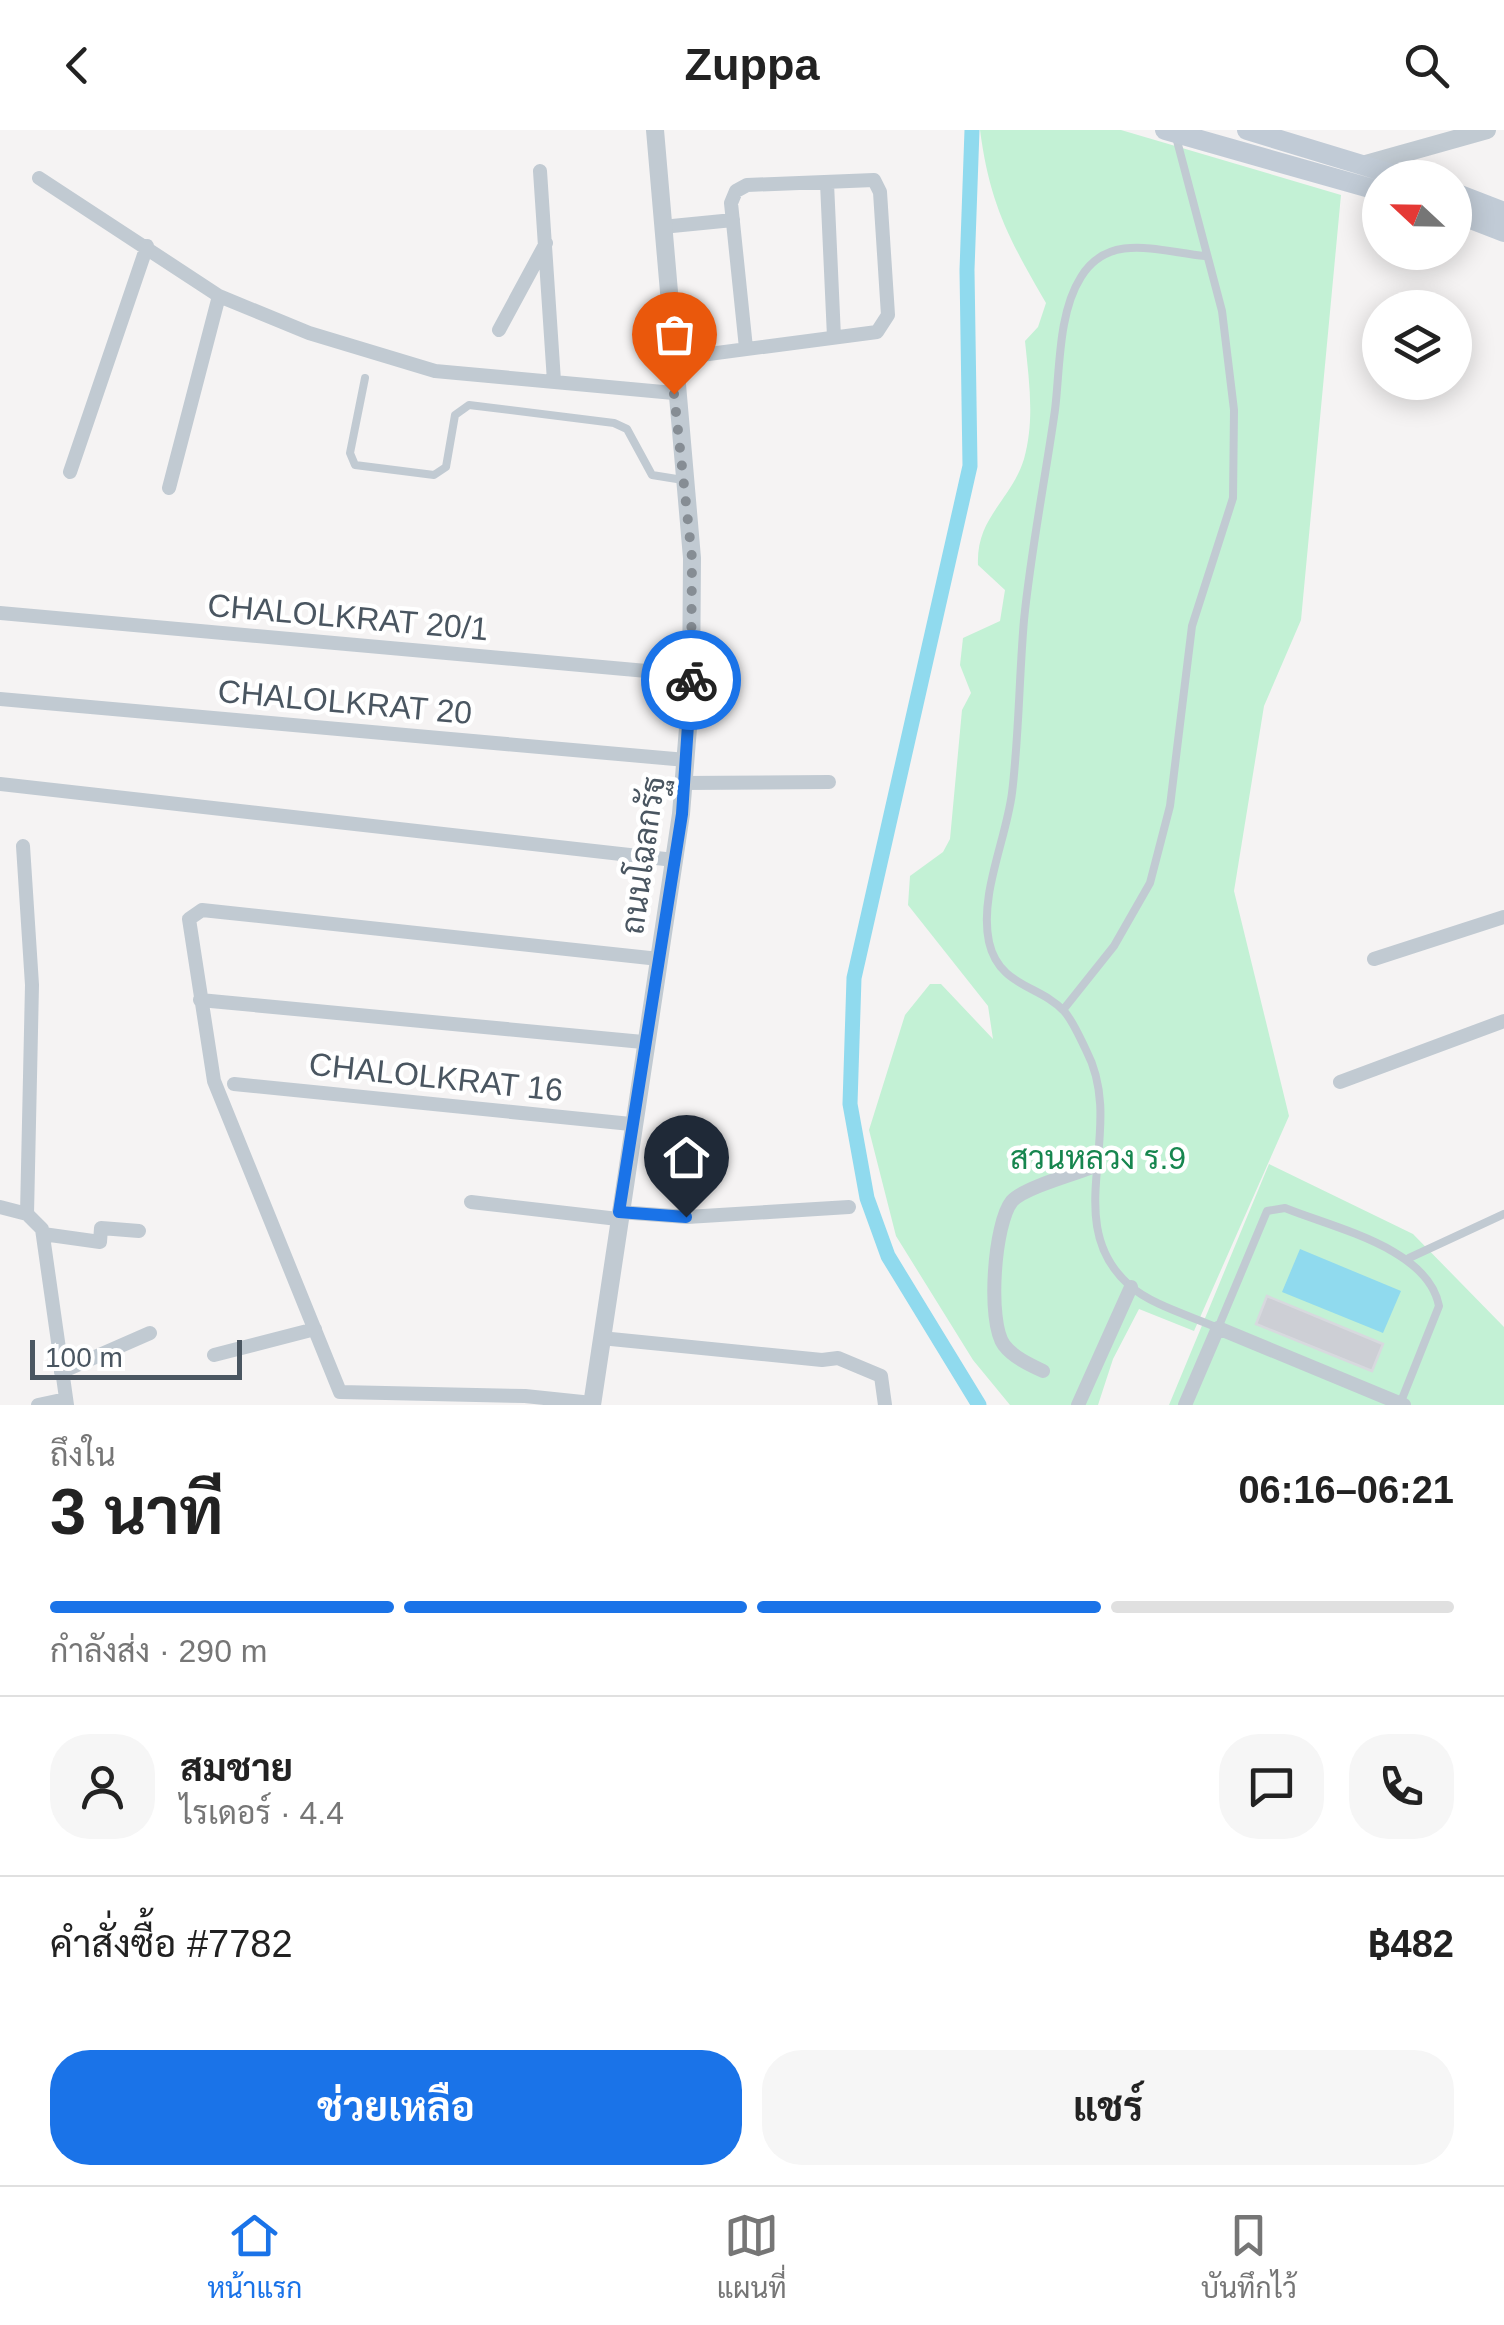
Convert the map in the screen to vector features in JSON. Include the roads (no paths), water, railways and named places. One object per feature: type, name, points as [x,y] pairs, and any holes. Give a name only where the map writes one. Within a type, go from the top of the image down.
[{"type":"main road","points":[[1247,130],[1362,163]]},
{"type":"main road","points":[[1170,131],[1362,186]]},
{"type":"main road","points":[[1472,200],[1504,212]]},
{"type":"main road","points":[[1472,220],[1504,232]]},
{"type":"street","name":"ถนนโฉลกรัฐ","points":[[592,1404],[631,1124],[674,860],[691,676],[692,558],[674,394],[654,130]]},
{"type":"street","points":[[1380,160],[1486,130]]},
{"type":"street","points":[[540,170],[554,381]]},
{"type":"street","points":[[672,359],[876,332],[888,315],[877,185],[863,177],[827,184],[747,185],[736,191],[731,202],[746,348]]},
{"type":"street","points":[[39,178],[219,296],[309,333],[427,369],[674,394]]},
{"type":"street","points":[[827,184],[834,338]]},
{"type":"street","points":[[662,228],[733,220]]},
{"type":"street","points":[[498,330],[546,242]]},
{"type":"street","points":[[70,472],[147,246]]},
{"type":"street","points":[[170,488],[219,296]]},
{"type":"street","name":"CHALOLKRAT 20/1","points":[[0,613],[691,676]]},
{"type":"street","name":"CHALOLKRAT 20","points":[[0,698],[686,760]]},
{"type":"street","points":[[683,783],[829,782]]},
{"type":"street","points":[[0,784],[674,860]]},
{"type":"street","points":[[23,846],[32,985],[27,1214]]},
{"type":"street","points":[[592,1404],[524,1396],[340,1392],[301,1287],[214,1081],[189,919],[202,910],[660,958]]},
{"type":"street","points":[[1374,959],[1504,917]]},
{"type":"street","points":[[200,1000],[644,1042]]},
{"type":"street","points":[[1340,1082],[1504,1021]]},
{"type":"street","name":"CHALOLKRAT 16","points":[[234,1084],[631,1124]]},
{"type":"street","points":[[1044,1371],[1004,1346],[995,1324],[992,1307],[1005,1214],[1016,1197],[1098,1165]]},
{"type":"street","points":[[471,1202],[618,1216],[686,1217],[849,1207]]},
{"type":"street","points":[[0,1207],[27,1214],[44,1234],[48,1248],[47,1288],[66,1402],[38,1405]]},
{"type":"street","points":[[44,1234],[100,1242],[101,1228],[140,1231]]},
{"type":"street","points":[[1078,1405],[1131,1287]]},
{"type":"street","points":[[1186,1405],[1218,1328],[1401,1404]]},
{"type":"street","points":[[214,1355],[315,1329]]},
{"type":"street","points":[[62,1372],[150,1332]]},
{"type":"street","points":[[601,1338],[822,1360],[838,1358],[881,1376],[885,1405]]},
{"type":"lane","points":[[1063,1010],[1114,946],[1150,883],[1170,806],[1192,626],[1232,498],[1231,390],[1222,311],[1170,131]]},
{"type":"lane","points":[[1205,256],[1128,246],[1104,254],[1080,278],[1066,325],[1024,621],[1008,822],[987,911],[989,944],[1000,968],[1026,990],[1063,1010],[1098,1074],[1104,1116],[1093,1208],[1102,1252],[1131,1287],[1218,1328],[1267,1211],[1285,1208],[1409,1258],[1428,1280],[1438,1306],[1401,1404]]},
{"type":"lane","points":[[365,378],[350,453],[355,465],[434,475],[441,472],[446,466],[456,415],[469,405],[614,423],[627,429],[652,475],[683,480]]},
{"type":"lane","points":[[1409,1258],[1504,1214]]},
{"type":"water","points":[[1300,1249],[1401,1291],[1383,1333],[1282,1292]]},
{"type":"waterway","points":[[972,130],[967,270],[970,466],[854,978],[850,1104],[867,1198],[888,1256],[979,1405]]},
{"type":"park label","name":"สวนหลวง ร.9","points":[[1098,1158]]}]
